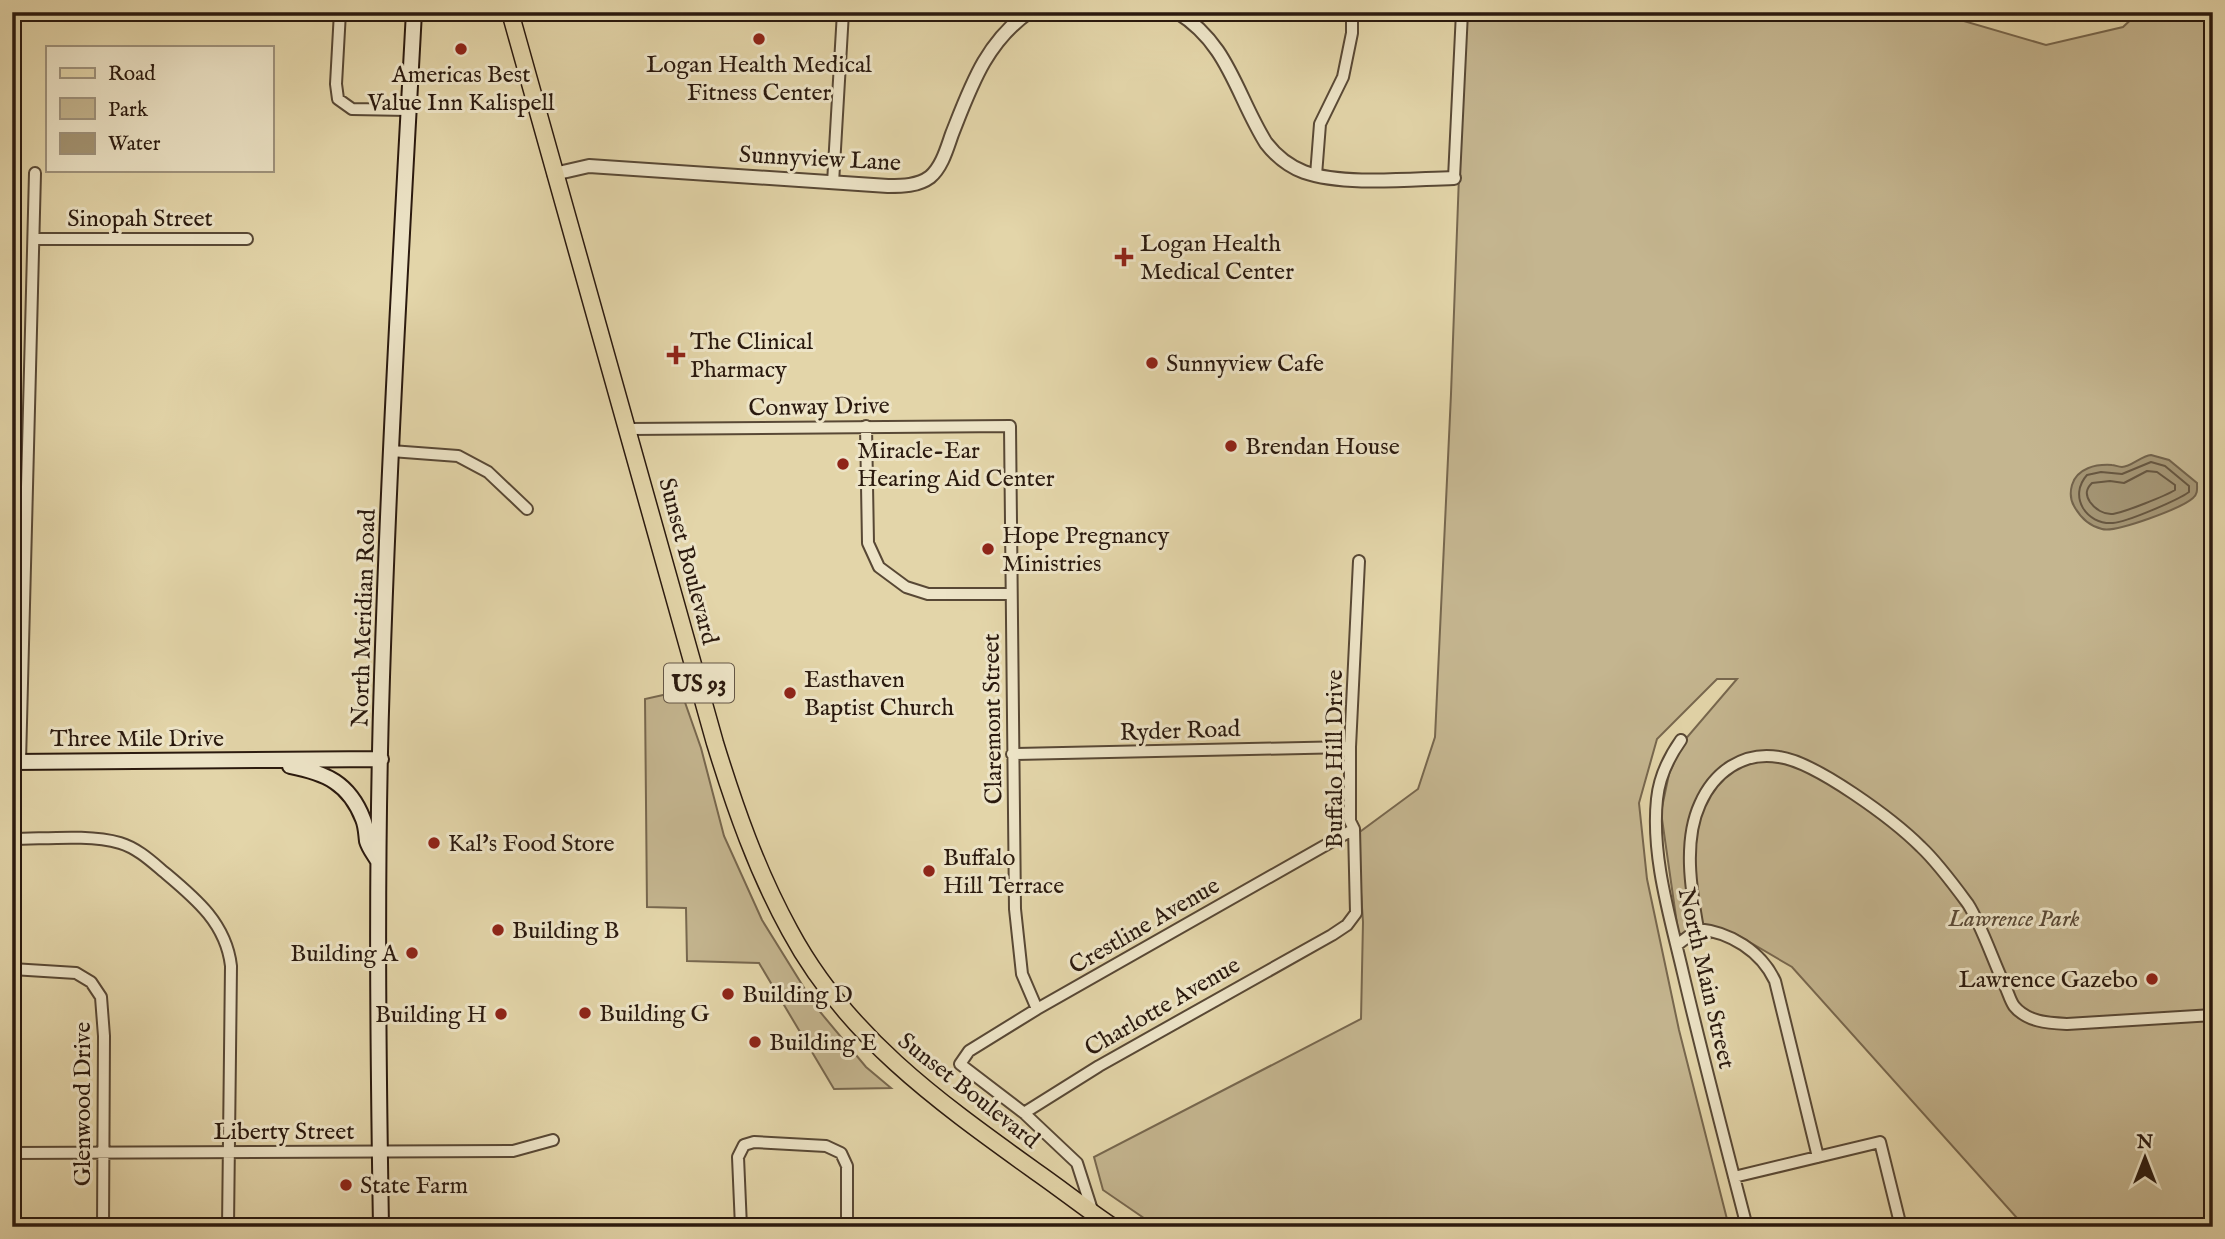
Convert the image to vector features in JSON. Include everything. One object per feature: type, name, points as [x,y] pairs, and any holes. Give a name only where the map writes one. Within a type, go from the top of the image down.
[{"type":"main road","name":"North Meridian Road","points":[[381,1227],[381,759],[391,451],[414,12]]},
{"type":"main road","name":"Sunset Boulevard","points":[[510,12],[734,805],[759,870],[791,933],[822,982],[855,1024],[901,1069],[947,1107],[1100,1222]]},
{"type":"main road","name":"Three Mile Drive","points":[[16,762],[381,759]]},
{"type":"main road","name":"Three Mile Drive","points":[[262,760],[328,776],[345,790],[355,801],[364,822],[368,844],[379,862]]},
{"type":"street","points":[[340,12],[336,84],[338,99],[352,109],[409,110]]},
{"type":"street","points":[[833,183],[843,12]]},
{"type":"street","name":"Sunnyview Lane","points":[[554,174],[590,166],[833,183],[902,186],[918,183],[930,177],[942,160],[982,63],[1005,32],[1029,12]]},
{"type":"street","points":[[1177,12],[1204,33],[1221,53],[1259,133],[1273,152],[1292,166],[1316,175],[1358,179],[1454,178],[1462,12]]},
{"type":"street","points":[[1316,175],[1320,124],[1343,77],[1352,33],[1352,19]]},
{"type":"street","points":[[16,762],[34,173]]},
{"type":"street","name":"Sinopah Street","points":[[34,239],[247,239]]},
{"type":"street","points":[[866,426],[868,543],[879,567],[906,587],[928,594],[1011,594]]},
{"type":"street","name":"Conway Drive","points":[[629,429],[1010,426]]},
{"type":"street","name":"Claremont Street","points":[[1010,426],[1012,754],[1018,943],[1022,974],[1037,1009]]},
{"type":"street","points":[[391,451],[458,456],[488,472],[527,509]]},
{"type":"street","name":"Buffalo Hill Drive","points":[[1323,940],[1347,925],[1356,913],[1354,829],[1350,821],[1350,747],[1359,561]]},
{"type":"street","name":"North Main Street","points":[[1681,740],[1659,785],[1657,840],[1676,945],[1747,1227]]},
{"type":"street","name":"Ryder Road","points":[[1012,754],[1350,747]]},
{"type":"street","points":[[1698,929],[1690,858],[1693,818],[1704,793],[1724,769],[1749,758],[1780,757],[1809,767],[1876,808],[1923,848],[1970,907],[2014,1006],[2030,1018],[2045,1023],[2067,1024],[2213,1015]]},
{"type":"street","name":"Crestline Avenue","points":[[1024,1113],[960,1064],[969,1051],[1037,1009],[1354,829]]},
{"type":"street","points":[[12,839],[91,839],[128,846],[182,887],[204,907],[216,923],[228,949],[231,966],[228,1227]]},
{"type":"street","points":[[1676,945],[1698,929],[1721,933],[1756,954],[1770,971],[1818,1157]]},
{"type":"street","name":"Charlotte Avenue","points":[[1024,1113],[1099,1066],[1323,940]]},
{"type":"street","name":"Glenwood Drive","points":[[12,969],[76,973],[91,982],[101,997],[104,1016],[103,1227]]},
{"type":"street","points":[[1024,1113],[1077,1163],[1100,1222]]},
{"type":"street","name":"Liberty Street","points":[[12,1153],[513,1152],[553,1140]]},
{"type":"street","points":[[741,1227],[738,1157],[744,1145],[754,1142],[826,1146],[841,1153],[847,1167],[847,1227]]},
{"type":"street","points":[[1734,1177],[1880,1142],[1901,1227]]},
{"type":"green space","name":"Lawrence Park","points":[[1465,12],[1933,12],[2046,45],[2123,27],[2139,12],[2213,12],[2213,1227],[2025,1227],[1792,967],[1734,933],[1680,945],[1661,812],[1669,774],[1683,742],[1737,679],[1717,679],[1657,739],[1639,803],[1647,879],[1679,1030],[1729,1227],[1157,1227],[1103,1190],[1094,1157],[1361,1019],[1363,922],[1357,834],[1418,789],[1435,737]]},
{"type":"green space","points":[[681,691],[701,748],[724,836],[762,920],[816,1007],[866,1067],[891,1088],[834,1089],[759,963],[687,961],[686,908],[647,907],[645,699]]},
{"type":"water","points":[[2151,455],[2169,460],[2197,483],[2195,496],[2163,513],[2121,527],[2102,529],[2082,517],[2071,496],[2074,479],[2078,475],[2088,468],[2100,465],[2125,467]]},
{"type":"place","name":"Logan Health Medical Fitness Center","points":[[759,39]]},
{"type":"place","name":"Americas Best Value Inn Kalispell","points":[[461,49]]},
{"type":"place","name":"Logan Health Medical Center","points":[[1124,257]]},
{"type":"place","name":"The Clinical Pharmacy","points":[[676,355]]},
{"type":"place","name":"Sunnyview Cafe","points":[[1152,363]]},
{"type":"place","name":"Brendan House","points":[[1231,446]]},
{"type":"place","name":"Miracle-Ear Hearing Aid Center","points":[[843,464]]},
{"type":"place","name":"Hope Pregnancy Ministries","points":[[988,549]]},
{"type":"place","name":"Easthaven Baptist Church","points":[[790,693]]},
{"type":"place","name":"Kal's Food Store","points":[[434,843]]},
{"type":"place","name":"Buffalo Hill Terrace","points":[[929,871]]},
{"type":"place","name":"Building B","points":[[498,930]]},
{"type":"place","name":"Building A","points":[[412,953]]},
{"type":"place","name":"Lawrence Gazebo","points":[[2152,979]]},
{"type":"place","name":"Building D","points":[[728,994]]},
{"type":"place","name":"Building G","points":[[585,1013]]},
{"type":"place","name":"Building H","points":[[501,1014]]},
{"type":"place","name":"Building E","points":[[755,1042]]},
{"type":"place","name":"State Farm","points":[[346,1185]]}]
